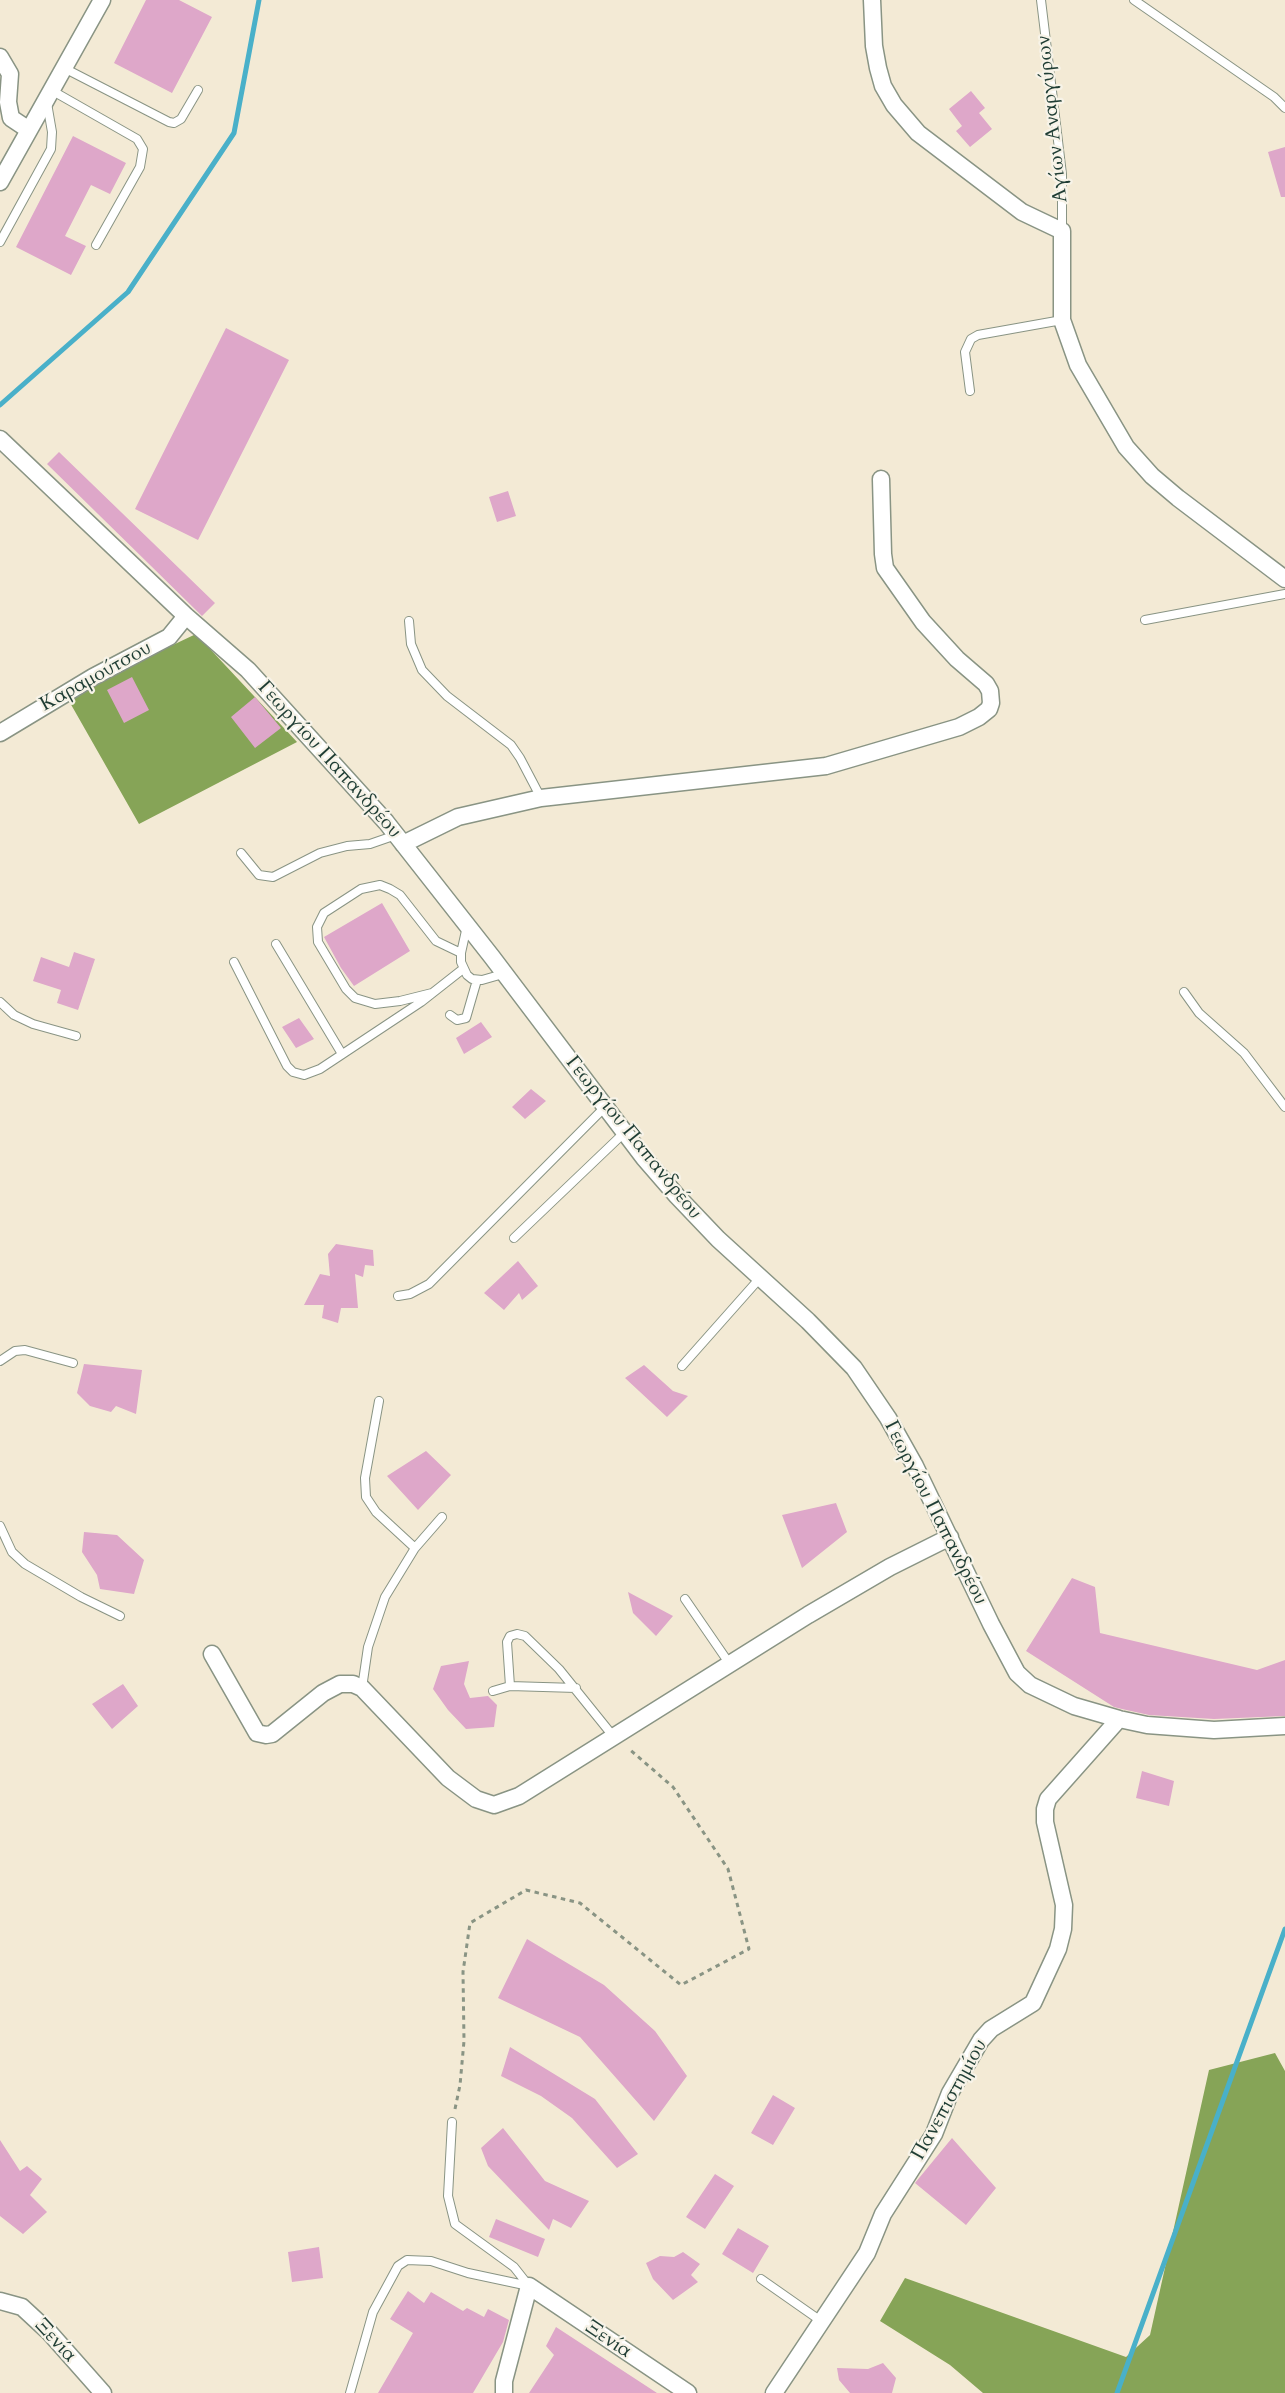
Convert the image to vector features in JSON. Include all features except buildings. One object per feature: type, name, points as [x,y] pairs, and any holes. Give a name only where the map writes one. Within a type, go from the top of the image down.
[{"type":"street","points":[[0,182],[102,0]]},
{"type":"street","points":[[872,0],[874,46],[878,68],[883,86],[894,105],[918,133],[1022,212],[1062,231]]},
{"type":"street","points":[[0,57],[10,74],[8,102],[11,118],[29,130]]},
{"type":"street","name":"Αγίων Αναργύρων","points":[[1062,231],[1062,320],[1078,365],[1126,447],[1137,462],[1178,498],[1285,579]]},
{"type":"street","name":"Γεωργίου Παπανδρέου","points":[[0,439],[186,616],[248,670],[400,839],[605,1107],[677,1196],[760,1278],[825,1337],[854,1368],[888,1418],[915,1466],[995,1633],[1017,1673],[1030,1685],[1049,1695],[1074,1706],[1119,1719],[1164,1727],[1205,1730],[1285,1726]]},
{"type":"street","points":[[400,839],[458,817],[541,798],[826,766],[959,727],[989,709],[991,696],[986,684],[957,659],[923,622],[885,568],[881,479]]},
{"type":"street","name":"Καραμούτσου","points":[[0,733],[93,677],[170,637],[186,616]]},
{"type":"street","points":[[212,1653],[254,1730],[260,1735],[272,1734],[323,1693],[340,1684],[353,1684],[362,1688],[448,1778],[485,1803],[494,1805],[519,1796],[729,1663],[890,1567],[950,1537]]},
{"type":"street","name":"Πανεπιστημίου","points":[[774,2393],[867,2253],[883,2214],[934,2134],[950,2092],[981,2040],[991,2029],[1033,2003],[1058,1949],[1063,1929],[1064,1905],[1045,1822],[1048,1799],[1119,1719]]},
{"type":"street","points":[[504,2393],[504,2381],[529,2286]]},
{"type":"street","name":"Ξενία","points":[[529,2286],[688,2393]]},
{"type":"street","name":"Ξενία","points":[[0,2301],[22,2307],[49,2332],[103,2393]]},
{"type":"lane","name":"Αγίων Αναργύρων","points":[[1041,0],[1062,174],[1064,205],[1062,231]]},
{"type":"lane","points":[[1134,0],[1274,97],[1285,108]]},
{"type":"lane","points":[[64,68],[174,123],[181,119],[198,90]]},
{"type":"lane","points":[[0,242],[51,148],[52,132],[48,95]]},
{"type":"lane","points":[[48,95],[137,139],[143,149],[140,167],[96,245]]},
{"type":"lane","points":[[970,390],[965,352],[971,339],[978,335],[1062,320]]},
{"type":"lane","points":[[1145,620],[1285,594]]},
{"type":"lane","points":[[409,621],[411,644],[422,670],[447,696],[511,745],[541,798]]},
{"type":"lane","points":[[241,853],[259,875],[273,877],[320,853],[347,846],[400,839]]},
{"type":"lane","points":[[432,993],[375,1004],[355,998],[346,989],[318,942],[317,927],[324,913],[361,888],[381,885],[400,896],[436,941],[461,953]]},
{"type":"lane","points":[[468,926],[461,953],[467,975],[477,980],[488,980],[503,974]]},
{"type":"lane","points":[[276,944],[342,1054]]},
{"type":"lane","points":[[234,962],[287,1066],[293,1072],[304,1075],[311,1074],[342,1054],[464,969]]},
{"type":"lane","points":[[450,1015],[458,1020],[466,1018],[477,980]]},
{"type":"lane","points":[[1184,992],[1199,1013],[1244,1053],[1285,1107]]},
{"type":"lane","points":[[0,1002],[14,1015],[33,1024],[76,1036]]},
{"type":"lane","points":[[398,1296],[410,1294],[429,1284],[605,1107]]},
{"type":"lane","points":[[513,1238],[625,1132]]},
{"type":"lane","points":[[681,1366],[760,1278]]},
{"type":"lane","points":[[0,1361],[15,1351],[25,1350],[73,1363]]},
{"type":"lane","points":[[379,1401],[365,1478],[366,1497],[375,1512],[415,1548]]},
{"type":"lane","points":[[362,1688],[364,1664],[374,1625],[385,1597],[415,1548],[442,1516]]},
{"type":"lane","points":[[0,1526],[12,1552],[25,1563],[81,1597],[120,1616]]},
{"type":"lane","points":[[685,1599],[729,1663]]},
{"type":"lane","points":[[510,1686],[507,1641],[510,1636],[517,1634],[536,1644],[576,1688],[612,1736]]},
{"type":"lane","points":[[493,1691],[510,1686],[576,1688]]},
{"type":"lane","points":[[452,2122],[448,2196],[455,2224],[514,2267],[529,2286]]},
{"type":"lane","points":[[350,2393],[373,2312],[398,2266],[407,2260],[431,2261],[468,2273],[529,2286]]},
{"type":"lane","points":[[761,2279],[821,2321]]},
{"type":"path","points":[[452,2122],[460,2085],[463,2052],[463,1972],[470,1923],[526,1890],[579,1903],[681,1985],[748,1949],[728,1869],[673,1787],[612,1736]]},
{"type":"green space","points":[[196,634],[297,742],[139,824],[69,701],[139,661]]},
{"type":"green space","points":[[1275,2053],[1285,2071],[1285,2393],[983,2393],[950,2365],[880,2321],[905,2278],[1126,2357],[1150,2335],[1209,2070]]},
{"type":"waterway","points":[[0,405],[128,292],[234,133],[259,0]]},
{"type":"waterway","points":[[1117,2393],[1285,1929]]}]
